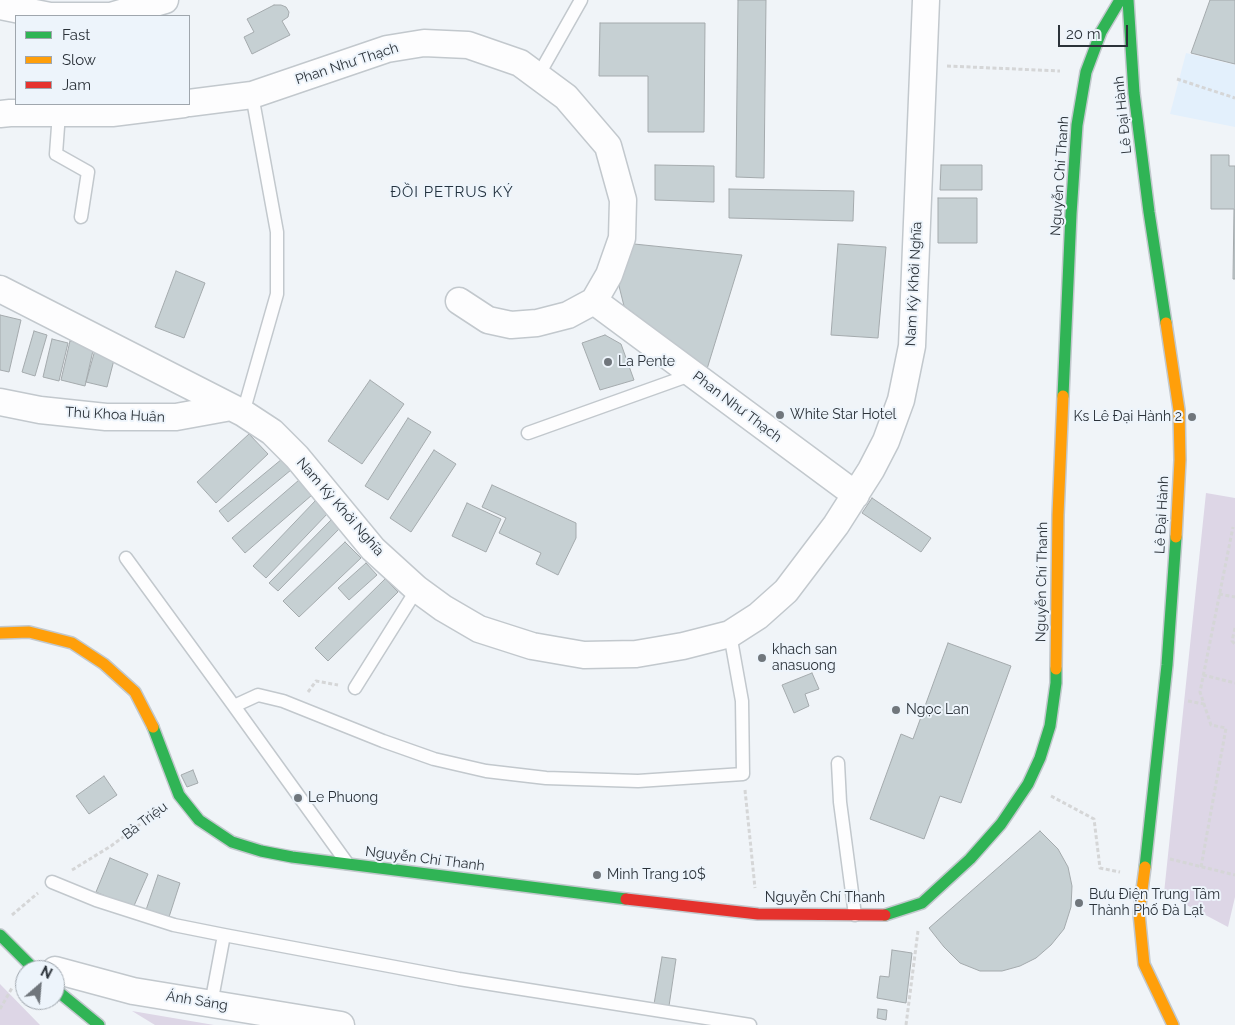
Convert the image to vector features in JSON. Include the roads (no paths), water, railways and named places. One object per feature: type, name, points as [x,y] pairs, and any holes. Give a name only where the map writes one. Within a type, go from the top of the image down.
[{"type":"street","points":[[114,15],[164,0]]},
{"type":"street","name":"Nam Kỳ Khởi Nghĩa","points":[[237,410],[272,432],[297,457],[373,549],[417,589],[443,608],[479,629],[532,646],[584,655],[636,654],[683,646],[730,634],[758,616],[786,591],[836,526],[871,470],[886,441],[900,400],[912,346],[926,0]]},
{"type":"street","name":"Nguyễn Chí Thanh","points":[[0,633],[28,632],[72,643],[104,664],[134,692],[152,723],[179,795],[200,820],[232,842],[261,851],[349,865],[560,892],[758,914],[887,915],[922,903],[970,859],[1001,824],[1028,784],[1040,758],[1050,726],[1056,683],[1058,515],[1071,214],[1077,124],[1086,72],[1101,32],[1120,0]]},
{"type":"street","name":"Lê Đại Hành","points":[[1128,0],[1134,93],[1149,212],[1179,410],[1180,460],[1167,665],[1139,913],[1144,964],[1173,1025]]},
{"type":"street","points":[[0,6],[45,15]]},
{"type":"street","name":"Phan Như Thạch","points":[[190,103],[252,95],[387,49],[424,43],[468,45],[520,63],[566,97],[608,146],[623,200],[622,238],[609,275],[594,301],[856,495]]},
{"type":"street","points":[[0,114],[112,113],[176,105]]},
{"type":"street","points":[[0,288],[237,410]]},
{"type":"street","points":[[459,301],[488,320],[511,325],[537,324],[568,315],[594,301]]},
{"type":"street","name":"Thủ Khoa Huân","points":[[0,402],[40,410],[106,417],[176,417],[237,410]]},
{"type":"street","points":[[0,935],[24,960]]},
{"type":"street","name":"Ánh Sáng","points":[[65,973],[133,991],[341,1025]]},
{"type":"street","points":[[65,996],[99,1025]]},
{"type":"lane","points":[[538,76],[581,0]]},
{"type":"lane","points":[[237,410],[277,294],[277,232],[252,95]]},
{"type":"lane","points":[[59,113],[56,154],[88,172],[81,217]]},
{"type":"lane","points":[[528,433],[692,374]]},
{"type":"lane","points":[[126,558],[349,865]]},
{"type":"lane","points":[[355,688],[417,589]]},
{"type":"lane","points":[[234,706],[258,695],[283,701],[400,747],[486,771],[546,778],[638,781],[743,774],[742,701],[730,634]]},
{"type":"lane","points":[[838,763],[840,802],[855,915]]},
{"type":"lane","points":[[52,882],[96,900],[174,925],[459,979],[750,1025]]},
{"type":"lane","points":[[211,1004],[224,935]]},
{"type":"place","name":"La Pente","points":[[608,362]]},
{"type":"place","name":"White Star Hotel","points":[[780,415]]},
{"type":"place","name":"Ks Lê Đại Hành 2","points":[[1192,417]]},
{"type":"place","name":"khach san anasuong","points":[[762,658]]},
{"type":"place","name":"Ngọc Lan","points":[[896,710]]},
{"type":"place","name":"Le Phuong","points":[[298,798]]},
{"type":"place","name":"Minh Trang 10$","points":[[597,875]]},
{"type":"place","name":"Bưu Điện Trung Tâm Thành Phố Đà Lạt","points":[[1079,903]]},
{"type":"district","name":"ĐỒI PETRUS KÝ","points":[[452,192]]}]
